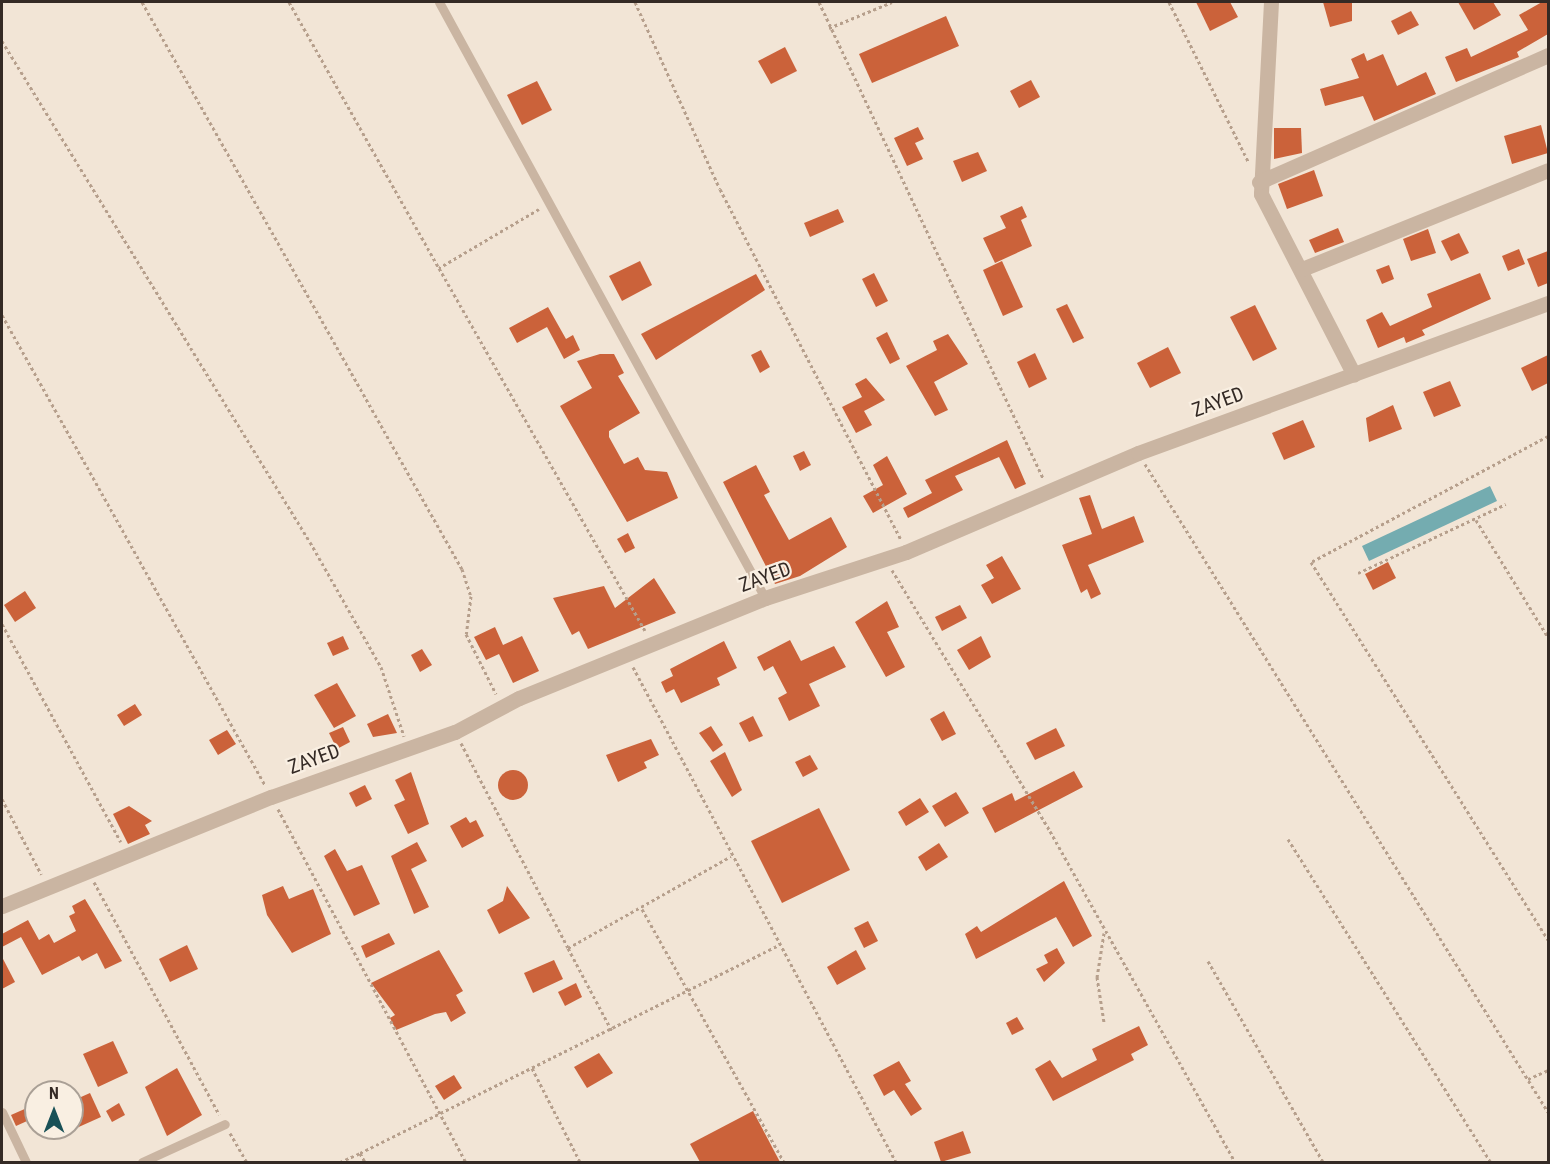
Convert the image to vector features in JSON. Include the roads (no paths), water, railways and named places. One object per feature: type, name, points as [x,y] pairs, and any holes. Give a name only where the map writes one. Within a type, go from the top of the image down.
[{"type":"street","points":[[1271,2],[1258,182],[1353,375]]},
{"type":"street","points":[[1258,182],[1548,55]]},
{"type":"street","points":[[1302,269],[1548,170]]},
{"type":"street","name":"ZAYED","points":[[2,906],[87,869],[271,797],[408,746],[455,732],[504,705],[765,598],[906,552],[1138,453],[1548,303]]},
{"type":"lane","points":[[439,2],[547,204],[765,598]]},
{"type":"lane","points":[[2,1112],[26,1162]]},
{"type":"lane","points":[[142,1162],[225,1124]]},
{"type":"water","points":[[1490,486],[1497,501],[1369,561],[1362,546]]}]
